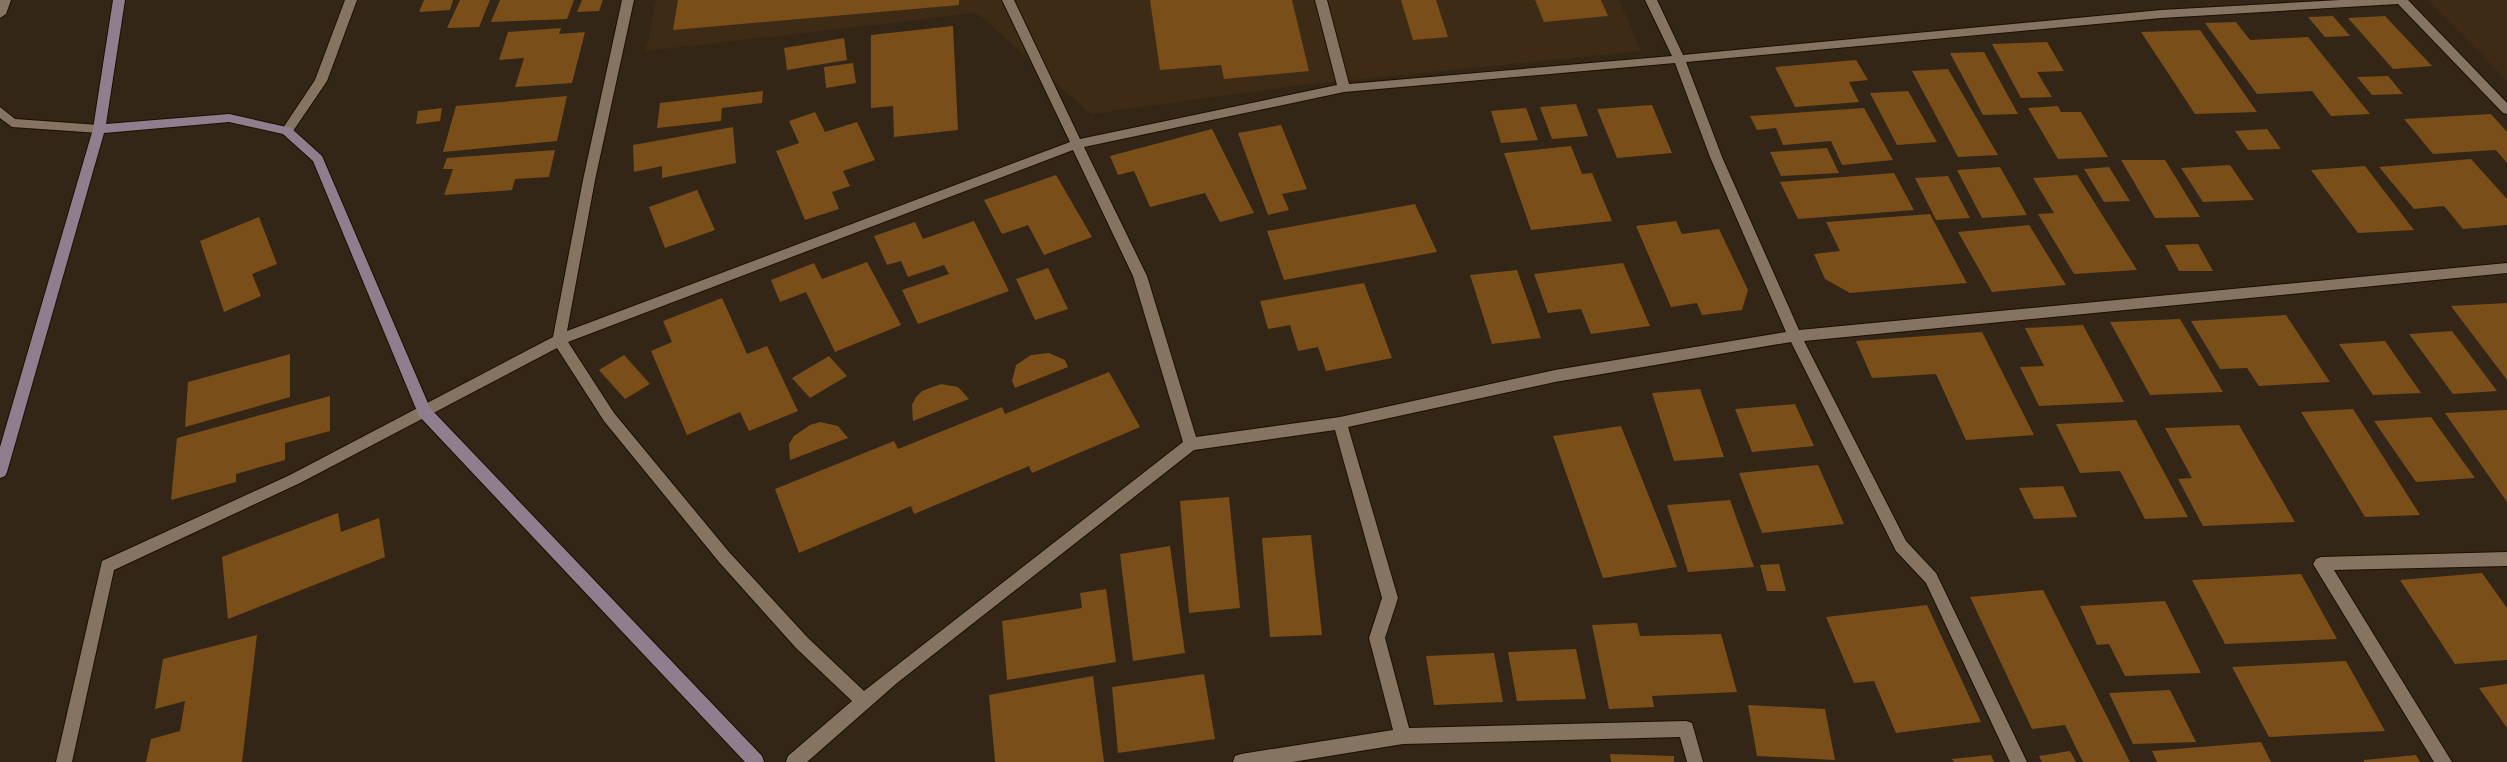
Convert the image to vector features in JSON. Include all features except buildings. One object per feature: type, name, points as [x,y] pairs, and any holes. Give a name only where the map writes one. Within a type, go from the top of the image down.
[{"type":"street","points":[[0,14],[5,0]]},
{"type":"street","points":[[0,472],[99,129],[119,0]]},
{"type":"street","points":[[287,131],[321,80],[351,0]]},
{"type":"street","points":[[628,0],[589,180],[559,340],[609,417],[724,557],[802,642],[864,701]]},
{"type":"street","points":[[1008,0],[1140,276],[1191,444]]},
{"type":"street","points":[[1321,0],[1344,88]]},
{"type":"street","points":[[1651,0],[1679,58],[1716,157],[1795,336],[1901,546],[1931,578],[2019,762]]},
{"type":"street","points":[[64,762],[107,566],[295,479],[559,340],[1076,144],[1344,88],[2161,14],[2402,0],[2507,110]]},
{"type":"street","points":[[0,111],[12,123],[99,129],[229,118],[287,131],[318,159],[424,412],[756,762]]},
{"type":"street","points":[[794,762],[864,701],[1191,444],[1340,423],[1555,376],[1795,336],[2507,268]]},
{"type":"street","points":[[1340,423],[1390,597],[1377,638],[1403,736]]},
{"type":"street","points":[[2444,762],[2321,564],[2507,559]]},
{"type":"street","points":[[1241,762],[1403,736],[1686,729],[1695,762]]},
{"type":"shaded area","points":[[656,0],[1619,0],[1641,51],[1302,85],[1091,114],[977,13],[646,51]]},
{"type":"shaded area","points":[[2428,0],[2507,0],[2507,81]]}]
